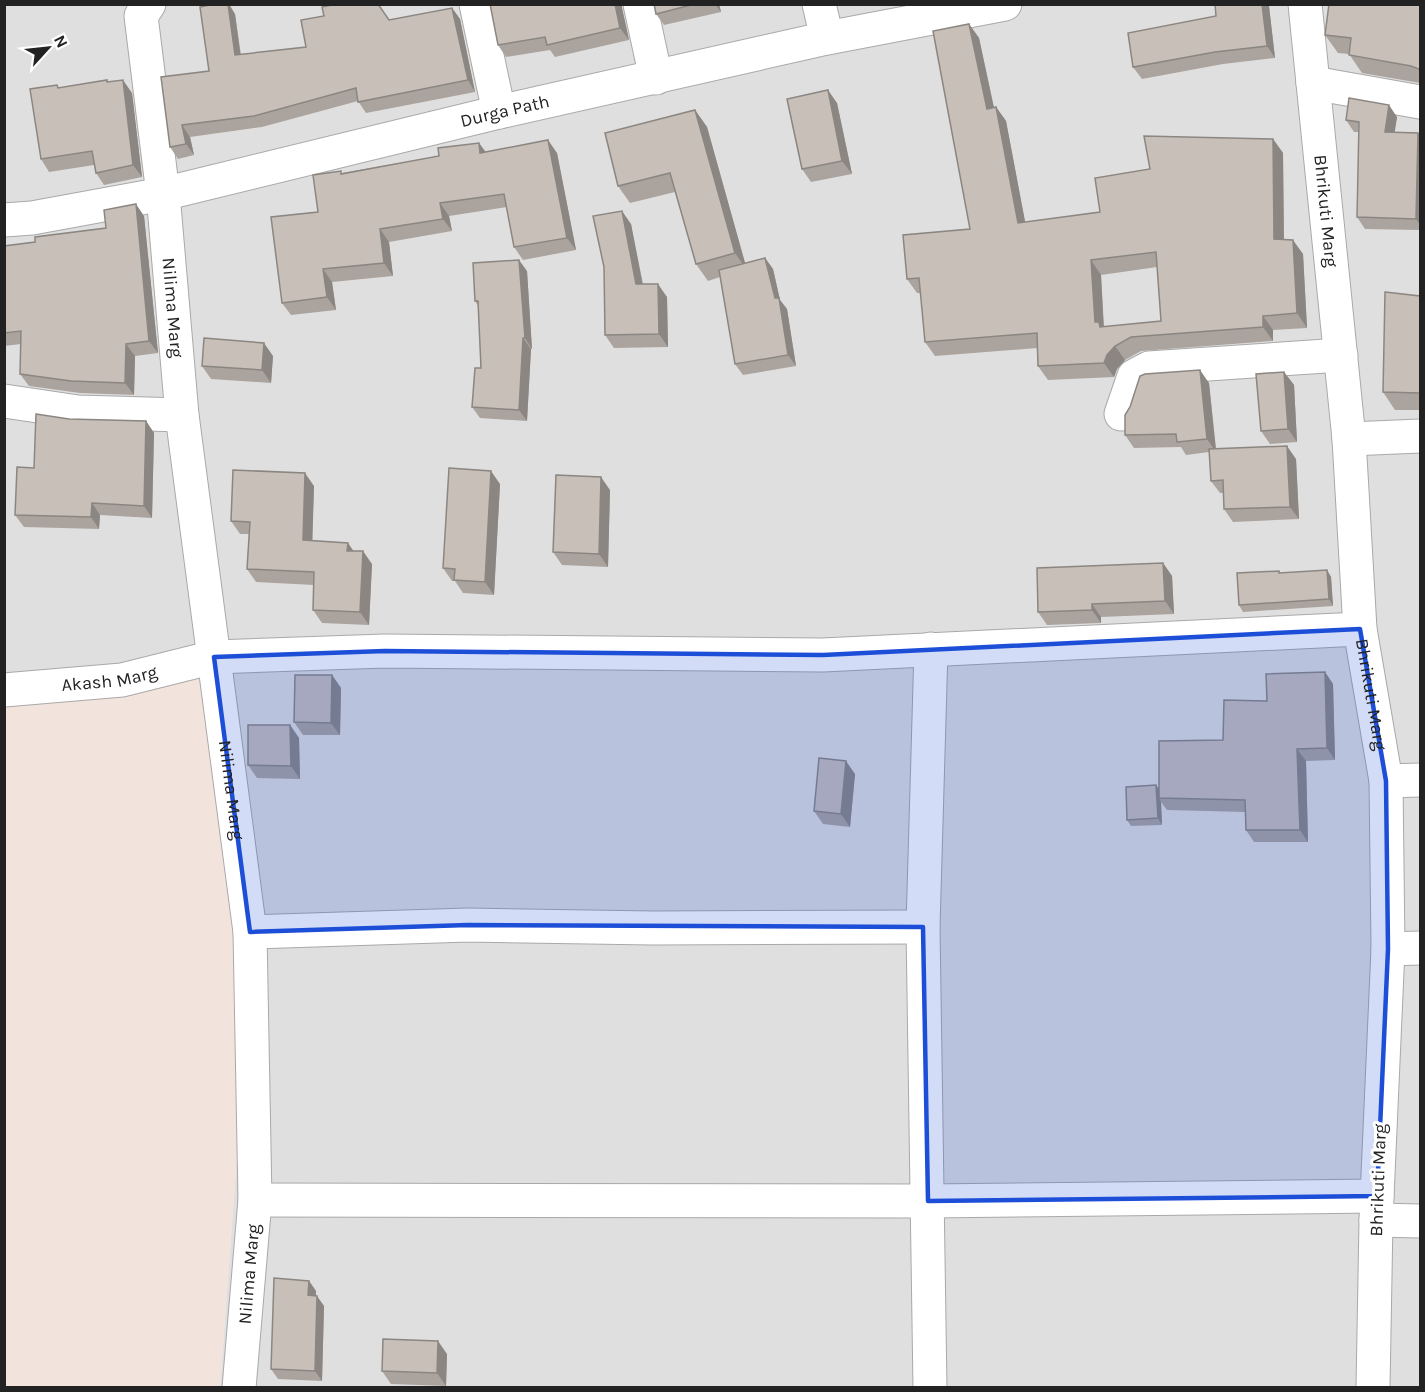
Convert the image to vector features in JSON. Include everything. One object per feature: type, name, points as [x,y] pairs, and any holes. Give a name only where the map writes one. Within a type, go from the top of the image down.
[{"type":"street","name":"Nilima Marg","points":[[149,4],[141,16],[163,194],[182,415],[250,932],[255,1200],[239,1388]]},
{"type":"street","points":[[476,4],[499,112]]},
{"type":"street","points":[[640,4],[656,78]]},
{"type":"street","points":[[819,4],[827,38]]},
{"type":"street","name":"Durga Path","points":[[4,220],[32,218],[163,194],[499,112],[827,38],[1005,4]]},
{"type":"street","name":"Bhrikuti Marg","points":[[1305,4],[1349,439],[1360,629],[1386,780],[1388,949],[1376,1208],[1373,1388]]},
{"type":"street","points":[[1313,83],[1420,102]]},
{"type":"street","points":[[1121,414],[1134,376],[1149,368],[1341,354]]},
{"type":"street","points":[[4,401],[78,412],[182,415]]},
{"type":"street","points":[[1349,439],[1420,436]]},
{"type":"street","name":"Akash Marg","points":[[4,690],[122,680],[214,657],[385,651],[823,655],[1360,629]]},
{"type":"street","points":[[930,1388],[923,927],[931,650]]},
{"type":"street","points":[[1386,780],[1420,780]]},
{"type":"street","points":[[250,932],[468,925],[653,928],[923,927]]},
{"type":"street","points":[[1388,949],[1420,948]]},
{"type":"street","points":[[255,1200],[928,1201],[1376,1208],[1420,1221]]},
{"type":"highlighted area","points":[[1360,629],[1386,781],[1388,949],[1377,1196],[928,1201],[923,927],[468,925],[250,932],[214,657],[385,651],[823,655]]},
{"type":"shaded area","points":[[5,5],[1420,5],[1420,1387],[220,1387],[244,1061],[5,690]]},
{"type":"shaded area","points":[[214,657],[244,1061],[220,1387],[5,1388],[5,690]]},
{"type":"building","points":[[228,4],[235,55],[306,47],[301,20],[324,16],[322,7],[336,4],[378,4],[389,20],[452,8],[468,80],[358,102],[356,88],[254,116],[182,125],[186,144],[170,147],[161,77],[209,71],[200,7]]},
{"type":"building","points":[[490,4],[615,4],[620,28],[547,45],[545,37],[498,45]]},
{"type":"building","points":[[654,4],[695,4],[656,14]]},
{"type":"building","points":[[1215,4],[1262,4],[1267,46],[1215,52],[1133,67],[1128,33],[1216,16]]},
{"type":"building","points":[[1329,4],[1420,4],[1420,71],[1411,66],[1349,55],[1351,38],[1325,35]]},
{"type":"building","points":[[969,24],[987,109],[996,107],[1018,223],[1100,212],[1095,178],[1150,169],[1144,136],[1273,139],[1274,239],[1293,240],[1297,313],[1263,316],[1263,327],[1131,337],[1115,346],[1107,355],[1104,363],[1038,366],[1037,333],[925,342],[919,278],[907,279],[903,235],[970,229],[933,31]],"holes":[[[1156,252],[1161,321],[1100,327],[1099,322],[1095,322],[1091,260]]]},
{"type":"building","points":[[107,80],[107,82],[123,80],[133,165],[96,173],[92,151],[41,159],[30,89],[57,85],[58,88]]},
{"type":"building","points":[[828,90],[842,161],[802,169],[787,99]]},
{"type":"building","points":[[1349,98],[1389,105],[1385,132],[1418,133],[1416,219],[1357,217],[1359,122],[1346,120]]},
{"type":"building","points":[[695,110],[735,253],[696,264],[670,173],[618,186],[605,133]]},
{"type":"building","points":[[548,140],[567,238],[514,247],[504,194],[440,203],[443,219],[380,229],[384,263],[323,269],[327,297],[282,303],[271,217],[318,212],[313,175],[341,171],[341,174],[439,156],[438,148],[479,143],[480,153]]},
{"type":"building","points":[[136,204],[149,341],[126,344],[125,383],[71,381],[20,374],[21,331],[4,333],[4,246],[35,242],[35,237],[106,228],[104,210]]},
{"type":"building","points":[[622,211],[636,284],[658,284],[659,334],[605,335],[604,267],[593,216]]},
{"type":"building","points":[[765,258],[775,298],[779,298],[788,355],[735,364],[719,270]]},
{"type":"building","points":[[519,260],[525,338],[523,338],[519,410],[472,407],[475,368],[481,368],[478,301],[475,301],[473,263]]},
{"type":"building","points":[[1385,292],[1420,296],[1420,393],[1383,392]]},
{"type":"building","points":[[204,338],[264,343],[262,370],[202,366]]},
{"type":"building","points":[[1200,370],[1207,439],[1177,442],[1176,434],[1125,435],[1125,415],[1140,376]]},
{"type":"building","points":[[1284,372],[1288,429],[1261,431],[1256,374]]},
{"type":"building","points":[[36,414],[69,419],[146,421],[144,506],[92,503],[91,517],[15,515],[17,467],[34,468]]},
{"type":"building","points":[[1287,446],[1290,507],[1224,509],[1223,480],[1211,481],[1209,449]]},
{"type":"building","points":[[449,468],[491,471],[485,582],[454,580],[455,569],[443,568]]},
{"type":"building","points":[[233,470],[305,473],[303,540],[348,543],[347,551],[363,551],[360,612],[313,610],[314,572],[247,569],[250,522],[231,521]]},
{"type":"building","points":[[556,475],[601,477],[599,554],[553,552]]},
{"type":"building","points":[[1163,563],[1165,601],[1092,604],[1092,610],[1038,612],[1037,568]]},
{"type":"building","points":[[1327,570],[1329,599],[1239,605],[1237,573]]},
{"type":"building","points":[[1325,672],[1327,748],[1297,749],[1300,830],[1246,830],[1245,800],[1159,798],[1159,741],[1223,740],[1224,700],[1267,701],[1266,674]]},
{"type":"building","points":[[295,675],[332,675],[331,723],[294,722]]},
{"type":"building","points":[[248,725],[290,725],[291,766],[248,765]]},
{"type":"building","points":[[819,758],[846,761],[841,814],[814,811]]},
{"type":"building","points":[[1156,785],[1158,818],[1127,820],[1126,787]]},
{"type":"building","points":[[274,1278],[309,1281],[308,1295],[317,1296],[315,1371],[271,1369]]},
{"type":"building","points":[[383,1339],[438,1341],[437,1373],[382,1371]]}]
